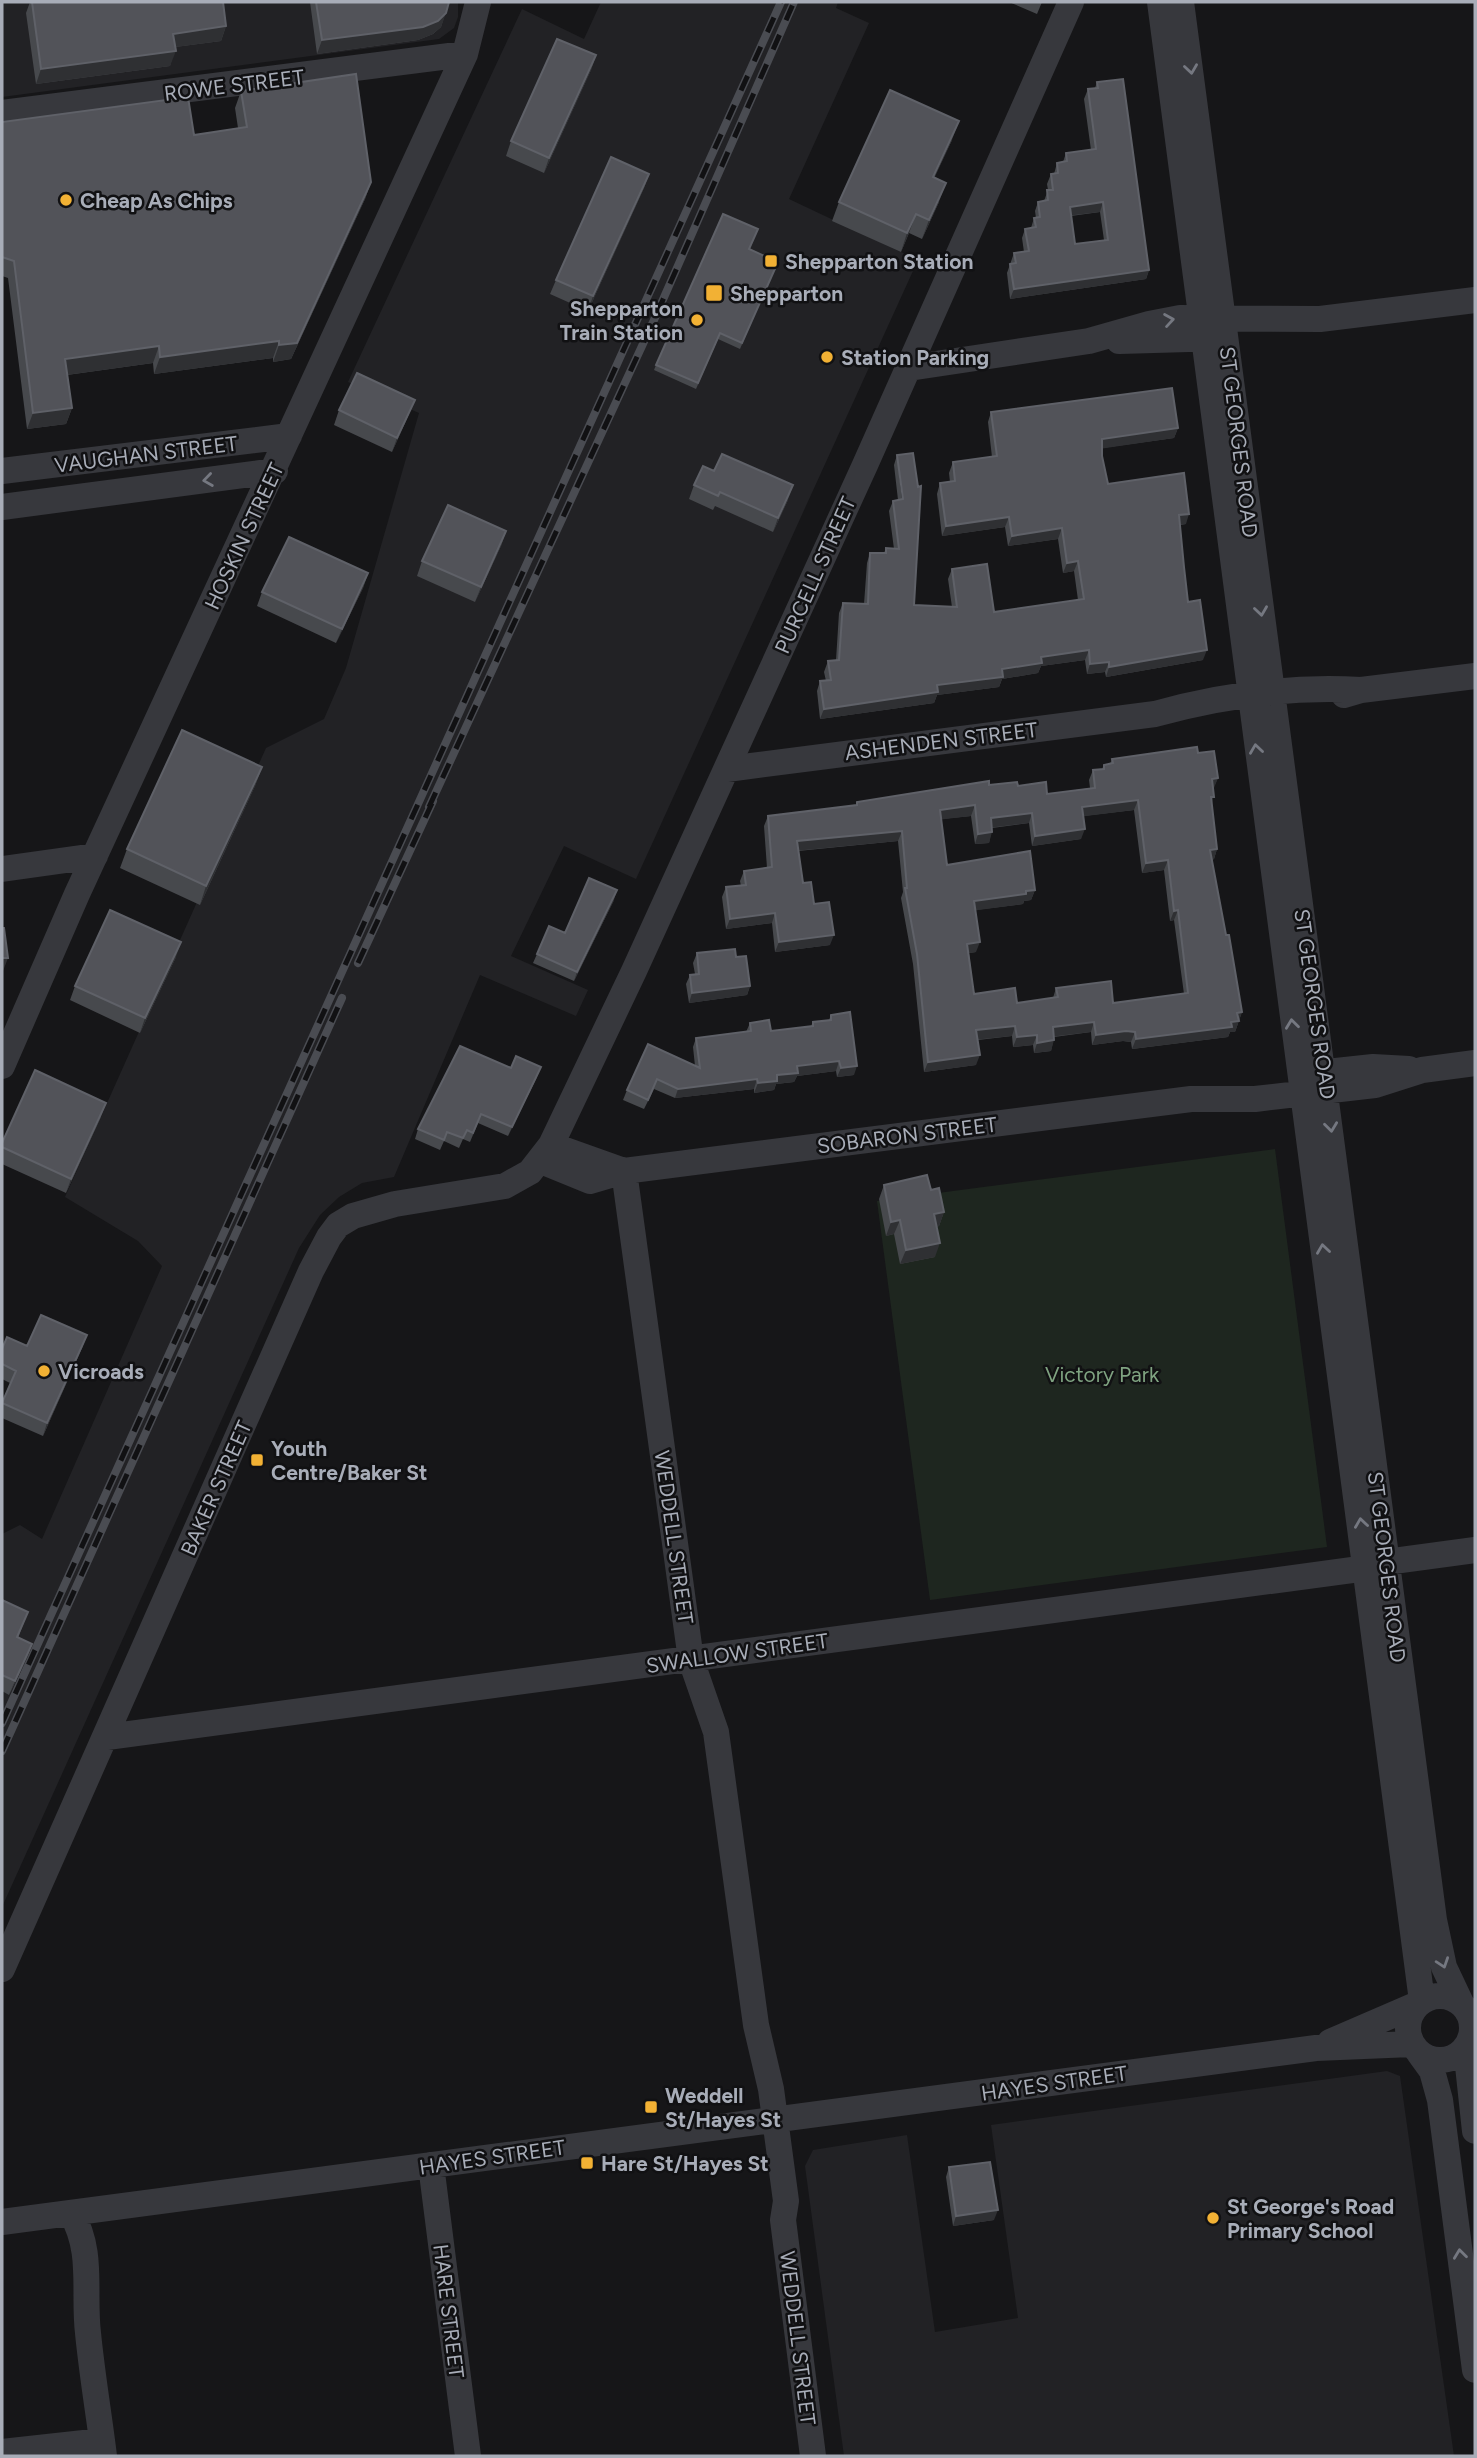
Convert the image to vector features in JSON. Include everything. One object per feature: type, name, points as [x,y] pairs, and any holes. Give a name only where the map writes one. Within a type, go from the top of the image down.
[{"type":"street","name":"HOSKIN STREET","points":[[2,1066],[95,856],[275,471],[465,54],[478,2]]},
{"type":"street","name":"PURCELL STREET","points":[[546,1153],[726,769],[909,368],[1071,2]]},
{"type":"street","name":"ST GEORGES ROAD","points":[[1160,2],[1214,328]]},
{"type":"street","name":"ST GEORGES ROAD","points":[[1181,2],[1214,328],[1243,568],[1425,1929],[1420,2002]]},
{"type":"street","name":"ROWE STREET","points":[[2,113],[465,54]]},
{"type":"street","points":[[909,368],[1089,341],[1320,319],[1475,300]]},
{"type":"street","name":"VAUGHAN STREET","points":[[2,471],[289,436]]},
{"type":"street","name":"VAUGHAN STREET","points":[[2,507],[275,471]]},
{"type":"street","name":"ASHENDEN STREET","points":[[726,769],[1155,714],[1201,701],[1323,702],[1361,690],[1475,676]]},
{"type":"street","points":[[2,869],[95,856]]},
{"type":"street","name":"SOBARON STREET","points":[[546,1153],[590,1181],[624,1171],[1191,1099],[1255,1100],[1313,1083],[1375,1085],[1422,1070],[1475,1063]]},
{"type":"street","name":"BAKER STREET","points":[[2,1969],[311,1271],[329,1237],[338,1226],[353,1216],[395,1204],[505,1186],[519,1180],[546,1153]]},
{"type":"street","name":"WEDDELL STREET","points":[[624,1171],[691,1660],[716,1732],[768,2121],[773,2204],[783,2220],[813,2456]]},
{"type":"street","name":"SWALLOW STREET","points":[[107,1737],[691,1660],[1475,1549]]},
{"type":"street","name":"ST GEORGES ROAD","points":[[1425,1929],[1467,2005]]},
{"type":"street","points":[[1443,2118],[1474,2123],[1470,2043],[1472,2023],[1467,2005],[1442,1996],[1420,2002],[1408,2023],[1415,2048],[1432,2071],[1443,2118],[1463,2188],[1475,2370]]},
{"type":"street","name":"HAYES STREET","points":[[1316,2048],[1420,2002]]},
{"type":"street","points":[[1415,2048],[1428,2058],[1449,2059],[1470,2043]]},
{"type":"street","name":"HAYES STREET","points":[[2,2222],[1316,2048],[1415,2048]]},
{"type":"street","name":"HARE STREET","points":[[431,2165],[468,2456]]},
{"type":"street","points":[[2,2452],[103,2449],[88,2330],[72,2285],[64,2233],[71,2213]]},
{"type":"shaded area","points":[[2,2],[458,2],[458,17],[454,28],[439,39],[2,97]]},
{"type":"shaded area","points":[[601,2],[838,2],[836,8],[869,23],[789,199],[918,260],[636,879],[564,846],[511,956],[588,990],[576,1016],[480,975],[394,1177],[362,1183],[339,1197],[320,1215],[299,1248],[2,1907],[2,1534],[20,1525],[42,1539],[162,1266],[138,1241],[65,1197],[266,748],[324,719],[346,668],[419,413],[348,382],[522,9],[584,39]]},
{"type":"shaded area","name":"St George's Road Primary School","points":[[1387,2071],[1400,2076],[1454,2456],[844,2456],[805,2166],[813,2150],[907,2135],[935,2332],[1018,2318],[991,2125]]},
{"type":"green space","name":"Victory Park","points":[[1275,1149],[1327,1547],[930,1600],[877,1201]]},
{"type":"building","points":[[32,2],[223,2],[226,26],[173,34],[176,51],[41,69]]},
{"type":"building","points":[[316,2],[449,2],[446,13],[438,21],[423,27],[322,40]]},
{"type":"building","points":[[557,39],[596,55],[549,158],[511,141]]},
{"type":"building","points":[[356,74],[371,182],[297,343],[279,345],[279,341],[160,357],[159,346],[65,359],[72,408],[33,413],[14,261],[2,257],[2,122],[188,97],[194,135],[247,127],[241,91]]},
{"type":"building","points":[[1123,79],[1149,270],[1014,289],[1010,264],[1016,263],[1014,253],[1029,251],[1025,229],[1036,227],[1034,218],[1040,217],[1038,202],[1048,200],[1047,190],[1053,190],[1051,174],[1058,173],[1057,163],[1067,161],[1066,153],[1096,149],[1088,89],[1098,88],[1097,82]],"holes":[[[1103,202],[1108,240],[1075,244],[1070,207]]]},
{"type":"building","points":[[890,90],[959,121],[933,177],[946,183],[929,220],[916,214],[907,233],[839,202]]},
{"type":"building","points":[[611,157],[649,174],[593,296],[556,280]]},
{"type":"building","name":"Shepparton","points":[[723,214],[758,229],[749,249],[778,262],[742,343],[720,333],[698,383],[656,365]]},
{"type":"building","points":[[357,373],[415,400],[397,438],[339,410]]},
{"type":"building","points":[[1172,388],[1178,428],[1102,439],[1102,456],[1108,484],[1184,473],[1189,514],[1179,515],[1188,602],[1200,600],[1207,650],[1109,667],[1109,662],[1090,664],[1089,650],[1041,657],[1042,663],[1002,669],[1003,677],[937,685],[938,692],[824,709],[820,681],[831,680],[828,661],[839,660],[843,603],[868,604],[870,553],[886,553],[886,548],[899,549],[893,501],[903,499],[897,455],[913,453],[918,487],[921,486],[914,605],[957,607],[952,569],[987,564],[994,612],[1084,599],[1078,561],[1067,563],[1062,528],[1012,536],[1009,517],[946,526],[940,483],[955,481],[953,462],[997,456],[991,412]]},
{"type":"building","points":[[722,454],[793,485],[778,518],[720,492],[718,496],[694,485],[703,466],[714,471]]},
{"type":"building","points":[[448,505],[506,531],[481,587],[422,561]]},
{"type":"building","points":[[289,537],[368,573],[342,629],[262,592]]},
{"type":"building","points":[[182,730],[262,767],[206,886],[127,849]]},
{"type":"building","points":[[1197,747],[1198,753],[1214,751],[1218,778],[1212,779],[1214,797],[1211,797],[1217,849],[1210,850],[1226,935],[1229,935],[1242,1012],[1237,1013],[1239,1021],[1231,1022],[1232,1027],[1136,1039],[1135,1032],[1126,1031],[1096,1035],[1094,1022],[1053,1027],[1054,1040],[1037,1043],[1037,1035],[1017,1037],[1015,1026],[976,1030],[980,1055],[928,1062],[917,954],[905,888],[902,831],[797,841],[803,883],[811,882],[814,904],[829,902],[834,935],[779,942],[775,913],[730,919],[726,887],[746,885],[744,871],[772,867],[768,816],[857,805],[857,802],[989,781],[989,785],[1017,782],[1018,786],[1046,782],[1047,794],[1095,788],[1093,770],[1104,769],[1104,765],[1113,763],[1112,759]],"holes":[[[1138,800],[1146,863],[1168,860],[1174,911],[1178,910],[1188,993],[1113,1003],[1111,981],[1056,988],[1058,997],[1017,1003],[1015,988],[974,994],[967,944],[980,942],[974,901],[1026,894],[1026,891],[1035,890],[1030,851],[947,865],[940,810],[975,805],[978,834],[992,832],[991,818],[1032,813],[1035,836],[1085,829],[1082,807]]]},
{"type":"building","points":[[589,878],[617,890],[577,972],[537,954],[549,926],[565,933]]},
{"type":"building","points":[[110,910],[181,942],[145,1018],[75,986]]},
{"type":"building","points":[[4,928],[8,958],[2,958]]},
{"type":"building","points":[[735,949],[736,957],[746,956],[750,986],[692,993],[690,975],[699,974],[697,953]]},
{"type":"building","points":[[850,1012],[857,1066],[841,1068],[839,1061],[797,1066],[798,1073],[777,1075],[777,1081],[758,1083],[757,1079],[678,1089],[657,1079],[648,1100],[627,1090],[648,1044],[700,1068],[696,1038],[751,1031],[750,1023],[769,1020],[771,1031],[813,1026],[813,1022],[831,1020],[831,1015]]},
{"type":"building","points":[[460,1046],[511,1068],[516,1056],[541,1067],[512,1127],[481,1114],[473,1133],[467,1130],[463,1138],[447,1132],[444,1140],[418,1129]]},
{"type":"building","points":[[35,1070],[106,1103],[71,1179],[2,1147]]},
{"type":"building","points":[[927,1175],[931,1190],[939,1188],[944,1212],[934,1214],[940,1243],[906,1250],[900,1220],[891,1222],[884,1185]]},
{"type":"building","name":"Vicroads","points":[[41,1315],[87,1335],[47,1423],[2,1403],[16,1371],[2,1364],[2,1349],[7,1337],[27,1346]]},
{"type":"building","points":[[2,1600],[28,1612],[17,1637],[32,1644],[15,1681],[2,1675]]},
{"type":"building","points":[[990,2162],[998,2210],[956,2216],[949,2167]]},
{"type":"railway","points":[[2,1723],[781,2]]},
{"type":"railway","points":[[429,807],[654,320],[794,2]]},
{"type":"railway","points":[[358,963],[433,801]]},
{"type":"railway","points":[[2,1751],[342,998]]},
{"type":"place","name":"Cheap As Chips","points":[[66,200]]},
{"type":"place","name":"Shepparton Station","points":[[771,261]]},
{"type":"place","name":"Shepparton","points":[[714,293]]},
{"type":"place","name":"Shepparton Train Station","points":[[697,320]]},
{"type":"place","name":"Station Parking","points":[[827,357]]},
{"type":"place","name":"Vicroads","points":[[44,1371]]},
{"type":"place","name":"Youth Centre/Baker St","points":[[257,1460]]},
{"type":"place","name":"Weddell St/Hayes St","points":[[651,2107]]},
{"type":"place","name":"Hare St/Hayes St","points":[[587,2163]]},
{"type":"place","name":"St George's Road Primary School","points":[[1213,2218]]}]
